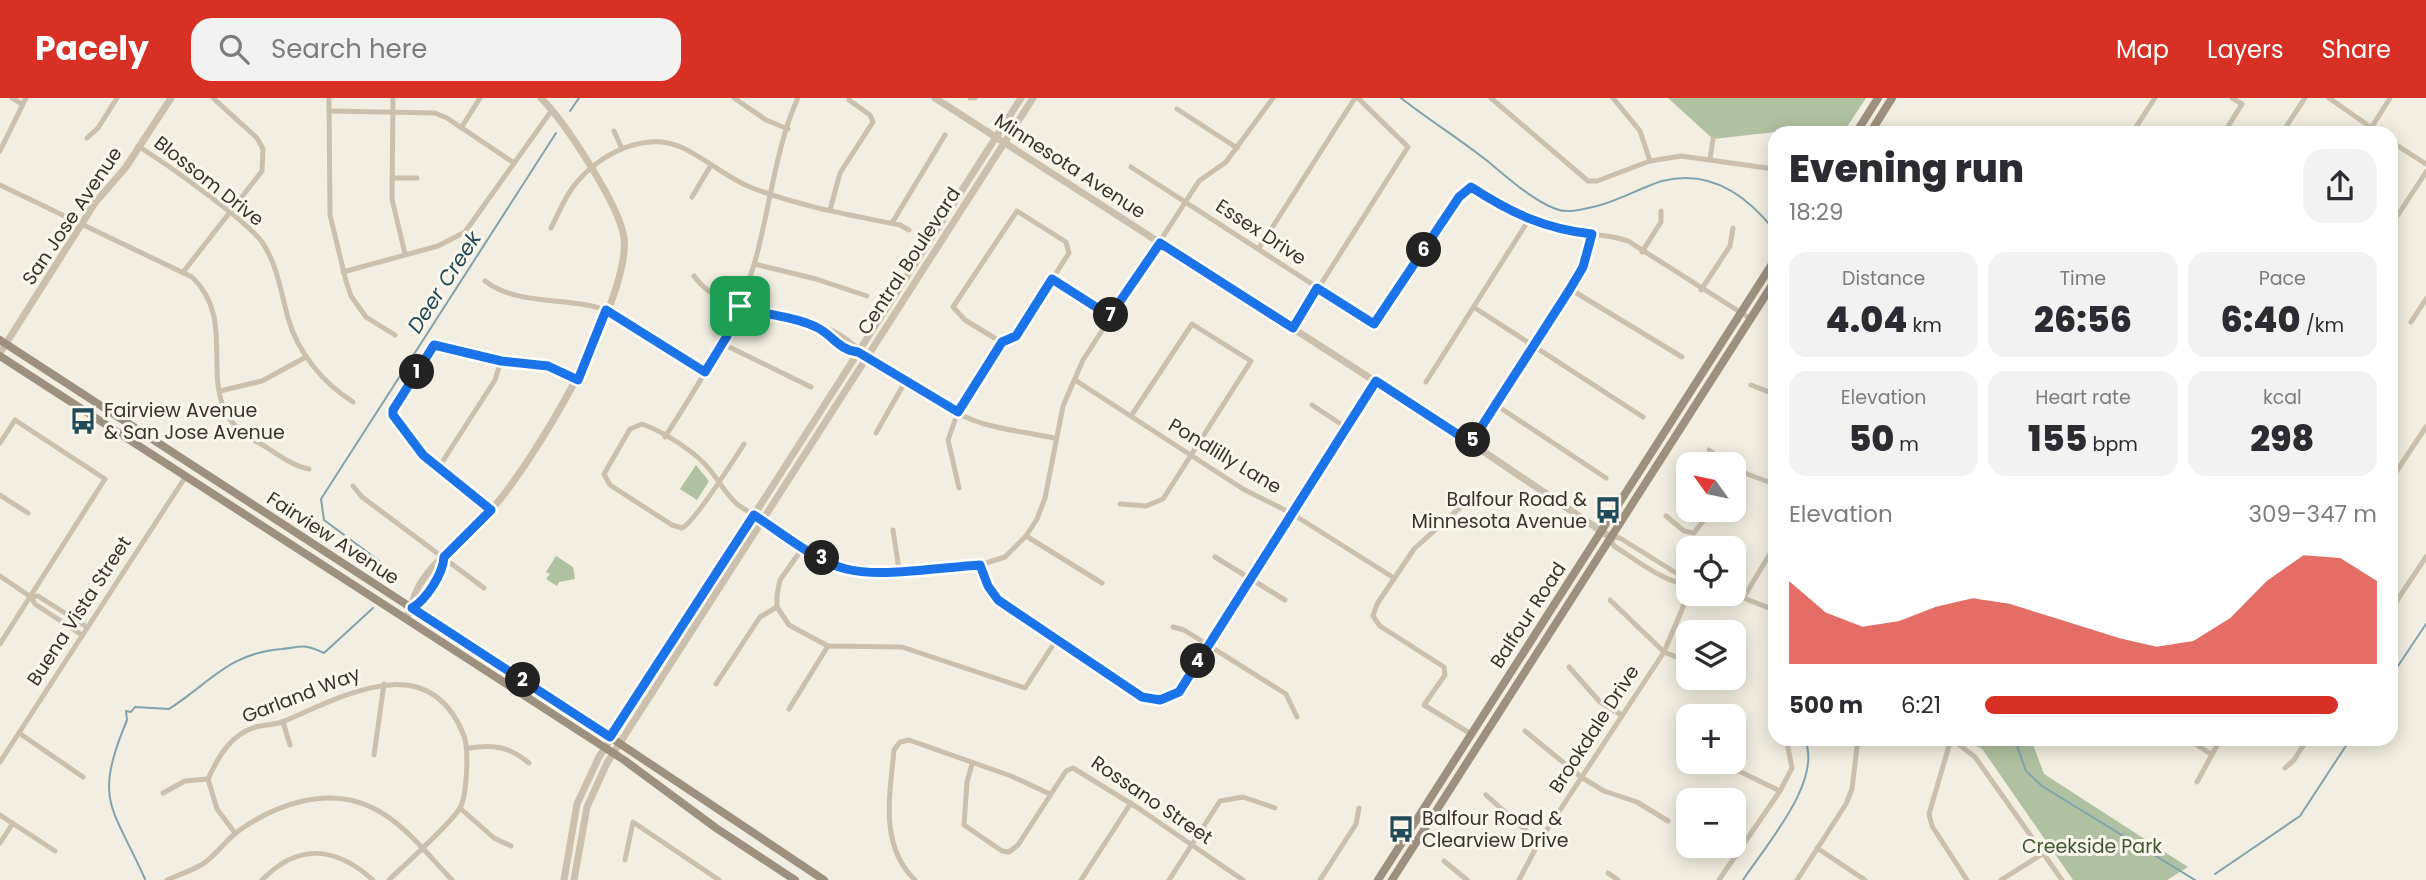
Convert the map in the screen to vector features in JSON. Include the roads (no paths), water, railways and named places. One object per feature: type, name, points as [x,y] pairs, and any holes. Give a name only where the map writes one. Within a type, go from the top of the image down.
[{"type":"main road","points":[[1860,126],[1878,98]]},
{"type":"main road","points":[[1874,126],[1892,98]]},
{"type":"main road","name":"Balfour Road","points":[[1378,880],[1768,271]]},
{"type":"main road","name":"Balfour Road","points":[[1392,880],[1768,292]]},
{"type":"main road","name":"Fairview Avenue","points":[[3,342],[620,743],[824,880]]},
{"type":"main road","name":"Fairview Avenue","points":[[0,354],[614,753],[716,828],[795,880]]},
{"type":"street","points":[[0,151],[24,101],[12,98]]},
{"type":"street","points":[[87,138],[98,128],[117,98]]},
{"type":"street","name":"San Jose Avenue","points":[[0,354],[3,342],[82,223],[171,98]]},
{"type":"street","points":[[184,271],[262,171],[262,149],[252,132],[213,98]]},
{"type":"street","points":[[329,98],[330,215],[343,272],[357,307],[366,317],[395,335]]},
{"type":"street","points":[[393,98],[394,214],[405,254]]},
{"type":"street","points":[[461,128],[480,98]]},
{"type":"street","points":[[406,617],[412,608],[414,596],[437,561],[491,510],[578,380],[623,261],[624,237],[618,215],[552,110],[541,98]]},
{"type":"street","points":[[665,436],[723,344],[740,306],[754,264],[798,98]]},
{"type":"street","name":"Minnesota Avenue","points":[[935,98],[1376,381],[1610,537]]},
{"type":"street","name":"Central Boulevard","points":[[564,880],[577,804],[604,747],[1021,98]]},
{"type":"street","name":"Central Boulevard","points":[[574,880],[587,807],[614,753],[1033,98]]},
{"type":"street","points":[[744,444],[718,482],[688,526],[678,528],[610,485],[604,474],[634,426],[645,424],[702,461],[718,482],[732,500],[845,569],[865,572],[980,565],[1005,557],[1026,536],[1045,498],[1054,438],[1074,380],[1110,316],[1199,181],[1226,162],[1273,98]]},
{"type":"street","points":[[1259,248],[1356,98],[1408,147],[1293,328]]},
{"type":"street","points":[[1491,98],[1588,181],[1597,181],[1650,161],[1681,156],[1768,168]]},
{"type":"street","points":[[1613,98],[1640,131],[1650,161]]},
{"type":"street","points":[[2137,126],[2155,98]]},
{"type":"street","points":[[2228,126],[2242,104],[2232,98]]},
{"type":"street","points":[[2287,126],[2305,98]]},
{"type":"street","points":[[2329,98],[2363,126]]},
{"type":"street","points":[[2372,126],[2390,98]]},
{"type":"street","points":[[736,99],[766,120],[788,129]]},
{"type":"street","points":[[830,210],[840,173],[873,122],[870,115],[849,100]]},
{"type":"street","points":[[1177,109],[1237,148]]},
{"type":"street","points":[[343,272],[438,246],[465,232],[552,110]]},
{"type":"street","points":[[329,111],[435,113],[513,163]]},
{"type":"street","points":[[614,131],[622,149]]},
{"type":"street","points":[[892,223],[945,135]]},
{"type":"street","points":[[1710,159],[1713,139]]},
{"type":"street","points":[[551,229],[572,188],[590,169],[622,149],[644,142],[679,147],[771,195],[892,223],[909,230]]},
{"type":"street","name":"Blossom Drive","points":[[138,146],[229,213],[262,243],[275,270],[289,322],[306,357],[331,386],[353,402]]},
{"type":"street","points":[[2398,146],[2426,164]]},
{"type":"street","points":[[692,197],[711,165]]},
{"type":"street","name":"Essex Drive","points":[[1131,167],[1374,324],[1459,197],[1471,187],[1528,220]]},
{"type":"street","points":[[2398,215],[2426,172]]},
{"type":"street","points":[[393,178],[417,178]]},
{"type":"street","points":[[0,185],[184,271],[201,286],[215,312],[220,391],[227,414],[247,436],[297,466],[309,468]]},
{"type":"street","points":[[959,488],[948,440],[958,412],[1002,342],[1016,336],[1069,253],[1066,242],[1017,211],[953,307],[965,320],[1002,342]]},
{"type":"street","points":[[1642,252],[1661,222],[1661,211]]},
{"type":"street","points":[[1426,382],[1528,220],[1557,230],[1609,234],[1628,242],[1751,319]]},
{"type":"street","points":[[1701,290],[1730,246],[1733,228]]},
{"type":"street","points":[[1471,443],[1583,267],[1592,234]]},
{"type":"street","points":[[754,264],[816,279],[867,296]]},
{"type":"street","points":[[694,276],[705,289],[740,306],[821,329],[825,336],[848,351],[858,352],[905,382],[981,423],[1054,438]]},
{"type":"street","points":[[1052,279],[1110,316]]},
{"type":"street","points":[[485,281],[511,295],[580,303],[606,310],[705,372]]},
{"type":"street","points":[[1570,289],[1682,357]]},
{"type":"street","points":[[2411,322],[2426,299]]},
{"type":"street","points":[[1475,308],[1643,417]]},
{"type":"street","points":[[1120,504],[1146,506],[1163,499],[1251,361],[1192,324],[1131,416]]},
{"type":"street","points":[[723,344],[811,387]]},
{"type":"street","points":[[491,510],[413,444],[393,410],[434,345],[501,361],[548,366],[578,380]]},
{"type":"street","points":[[220,391],[262,382],[306,357]]},
{"type":"street","points":[[439,467],[495,380],[501,361]]},
{"type":"street","name":"Pondlilly Lane","points":[[1074,380],[1242,489],[1291,513],[1394,578]]},
{"type":"street","points":[[980,565],[988,586],[998,600],[1142,697],[1160,700],[1179,692],[1376,381]]},
{"type":"street","points":[[876,433],[905,382]]},
{"type":"street","points":[[1751,385],[1768,392]]},
{"type":"street","points":[[1311,405],[1347,428]]},
{"type":"street","points":[[1496,405],[1606,478]]},
{"type":"street","points":[[0,443],[15,420],[105,480],[0,644]]},
{"type":"street","points":[[2398,469],[2426,427]]},
{"type":"street","points":[[1746,475],[1768,482]]},
{"type":"street","name":"Buena Vista Street","points":[[0,762],[186,476]]},
{"type":"street","points":[[353,486],[362,497],[484,588]]},
{"type":"street","points":[[0,495],[28,513]]},
{"type":"street","points":[[1464,504],[1420,541],[1373,610],[1375,622],[1444,667],[1445,675],[1424,705],[1471,734]]},
{"type":"street","points":[[1666,516],[1684,531],[1693,533],[1702,522]]},
{"type":"street","points":[[893,530],[899,570]]},
{"type":"street","points":[[1026,536],[1102,583]]},
{"type":"street","points":[[1610,537],[1620,538],[1676,574]]},
{"type":"street","points":[[804,546],[780,580],[777,607],[789,625],[828,646],[902,647],[1025,688],[1057,639]]},
{"type":"street","points":[[1214,557],[1285,600]]},
{"type":"street","points":[[1746,594],[1768,557]]},
{"type":"street","points":[[2398,599],[2426,557]]},
{"type":"street","points":[[0,576],[31,597],[35,604],[82,635]]},
{"type":"street","points":[[31,597],[38,596],[87,627]]},
{"type":"street","points":[[1746,598],[1768,607]]},
{"type":"street","points":[[1610,600],[1664,652],[1676,657]]},
{"type":"street","name":"Brookdale Drive","points":[[1519,880],[1539,842],[1620,714],[1664,652],[1683,606]]},
{"type":"street","points":[[716,684],[760,617],[777,607]]},
{"type":"street","points":[[1173,627],[1184,630],[1286,694],[1297,717]]},
{"type":"street","points":[[789,709],[828,646]]},
{"type":"street","points":[[1569,667],[1600,702],[1620,714]]},
{"type":"street","points":[[374,755],[384,684]]},
{"type":"street","name":"Garland Way","points":[[208,779],[224,748],[254,727],[283,722],[345,693],[384,684],[413,685],[435,697],[457,718],[469,748]]},
{"type":"street","points":[[283,722],[290,745]]},
{"type":"street","points":[[1525,731],[1581,778],[1604,791],[1637,802],[1668,821]]},
{"type":"street","points":[[19,733],[83,778]]},
{"type":"street","points":[[915,880],[901,864],[888,824],[894,750],[900,743],[909,740],[1021,780],[1051,794],[1018,845],[1009,852],[1002,851],[964,825],[967,782],[972,764]]},
{"type":"street","points":[[389,880],[460,808],[469,748],[487,745],[503,747],[529,764]]},
{"type":"street","points":[[1719,880],[1780,791],[1792,768],[1788,746]]},
{"type":"street","points":[[1797,880],[1846,804],[1852,789],[1857,746]]},
{"type":"street","points":[[1948,746],[1929,814],[1932,826],[1967,880]]},
{"type":"street","points":[[1960,746],[1975,757],[2062,880]]},
{"type":"street","points":[[2198,746],[2211,754]]},
{"type":"street","points":[[2197,782],[2216,746]]},
{"type":"street","points":[[2285,768],[2303,746]]},
{"type":"street","name":"Rossano Street","points":[[1051,794],[1066,771],[1073,768],[1131,803],[1242,880]]},
{"type":"street","points":[[1745,774],[1780,791]]},
{"type":"street","points":[[163,793],[185,780],[208,779],[218,809],[235,833]]},
{"type":"street","points":[[1486,795],[1539,842]]},
{"type":"street","points":[[1169,880],[1214,807],[1226,799],[1242,797],[1275,808]]},
{"type":"street","points":[[167,880],[202,864],[235,833],[283,807],[313,798],[341,799],[372,807],[394,822],[452,880]]},
{"type":"street","points":[[1082,880],[1131,803]]},
{"type":"street","points":[[460,808],[494,838],[511,846]]},
{"type":"street","points":[[1320,880],[1356,824],[1359,808]]},
{"type":"street","points":[[0,815],[55,851]]},
{"type":"street","points":[[625,860],[632,822],[709,878],[719,880]]},
{"type":"street","points":[[0,843],[13,823]]},
{"type":"street","points":[[1818,848],[1865,880]]},
{"type":"street","points":[[262,880],[289,858],[315,852],[335,855],[356,865],[373,880]]},
{"type":"street","points":[[2001,880],[2044,853]]},
{"type":"street","points":[[1444,861],[1467,880]]},
{"type":"street","points":[[1608,873],[1618,880]]},
{"type":"waterway","name":"Deer Creek","points":[[570,111],[579,98]]},
{"type":"waterway","points":[[1401,98],[1522,189],[1556,209],[1582,210],[1614,201],[1662,181],[1695,178],[1725,187],[1751,205],[1768,223]]},
{"type":"waterway","name":"Deer Creek","points":[[386,574],[378,560],[324,520],[321,499],[556,133]]},
{"type":"waterway","name":"Deer Creek","points":[[145,879],[116,818],[109,787],[111,769],[127,720],[126,711],[131,712],[135,707],[169,709],[221,670],[248,656],[303,646],[324,653],[373,608]]},
{"type":"waterway","points":[[2398,666],[2426,624]]},
{"type":"waterway","points":[[1743,880],[1778,831],[1800,792],[1806,773],[1806,746]]},
{"type":"waterway","points":[[2017,746],[2026,771],[2042,786],[2195,880]]},
{"type":"waterway","points":[[2215,874],[2300,816],[2346,746]]},
{"type":"place","name":"Fairview Avenue & San Jose Avenue","points":[[83,421]]},
{"type":"place","name":"Balfour Road & Minnesota Avenue","points":[[1608,510]]},
{"type":"place","name":"Balfour Road & Clearview Drive","points":[[1401,829]]},
{"type":"park label","name":"Creekside Park","points":[[2092,846]]}]
